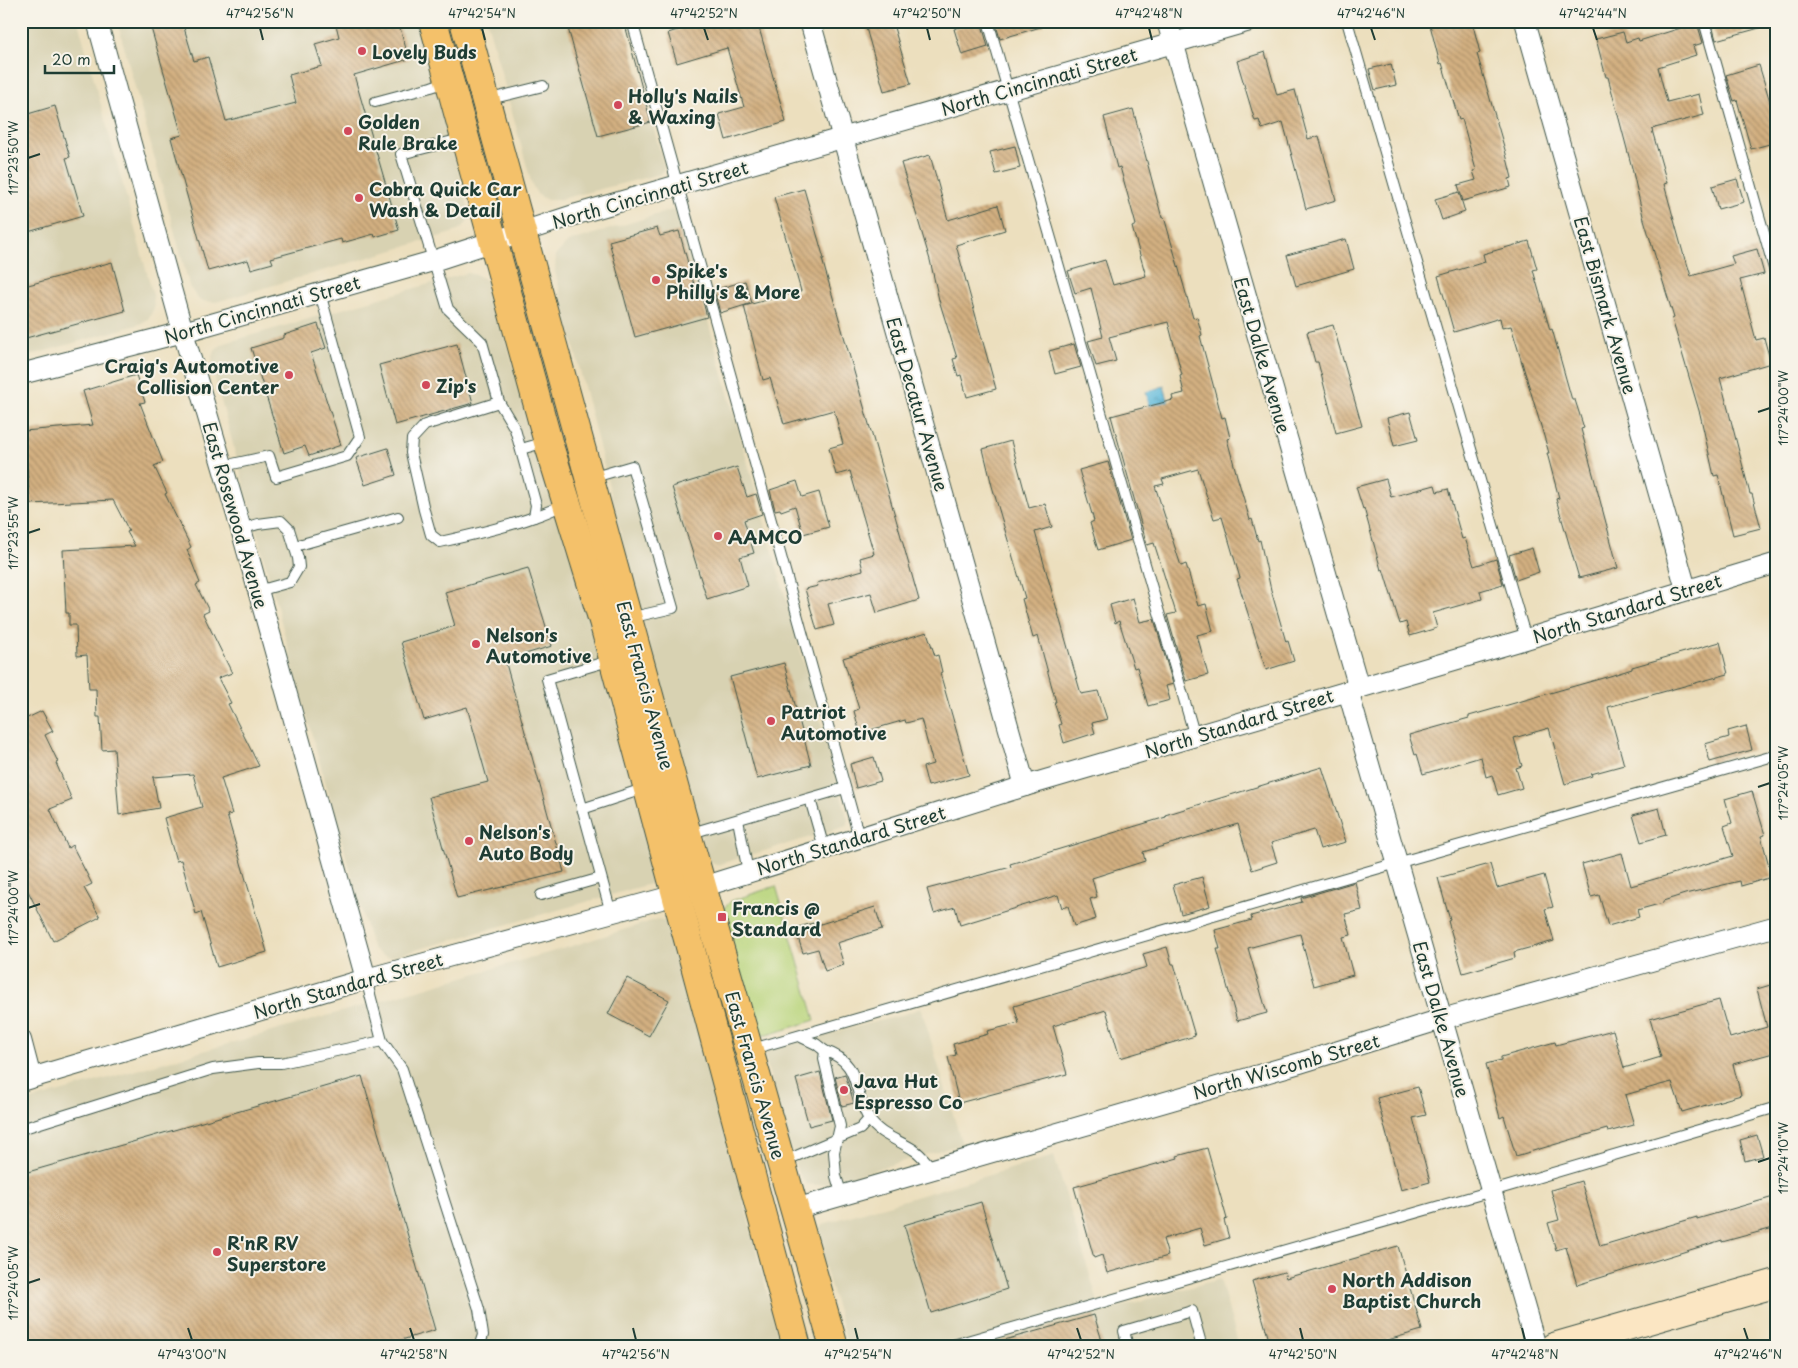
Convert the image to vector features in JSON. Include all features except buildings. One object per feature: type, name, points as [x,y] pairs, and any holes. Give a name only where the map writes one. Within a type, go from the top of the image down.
[{"type":"main road","name":"East Francis Avenue","points":[[433,21],[548,442],[613,660],[798,1347]]},
{"type":"main road","name":"East Francis Avenue","points":[[464,21],[687,834],[834,1347]]},
{"type":"street","name":"East Rosewood Avenue","points":[[97,21],[366,979]]},
{"type":"street","name":"East Decatur Avenue","points":[[810,21],[1025,786]]},
{"type":"street","name":"East Dalke Avenue","points":[[1167,21],[1353,689],[1397,863],[1536,1347]]},
{"type":"street","name":"North Cincinnati Street","points":[[21,374],[183,332],[433,261],[577,214],[1250,21]]},
{"type":"street","name":"East Bismark Avenue","points":[[1525,21],[1686,589]]},
{"type":"street","name":"North Standard Street","points":[[702,887],[1025,786],[1526,639],[1777,563]]},
{"type":"street","name":"North Standard Street","points":[[26,1079],[366,979],[676,895]]},
{"type":"street","name":"North Wiscomb Street","points":[[795,1210],[1300,1063],[1442,1019],[1777,926]]},
{"type":"street","points":[[21,1040],[26,1079]]},
{"type":"street","points":[[1554,1347],[1777,1283]]},
{"type":"lane","points":[[632,21],[859,837]]},
{"type":"lane","points":[[988,21],[1195,737]]},
{"type":"lane","points":[[1346,21],[1526,639]]},
{"type":"lane","points":[[1704,21],[1777,278]]},
{"type":"lane","points":[[375,102],[450,81]]},
{"type":"lane","points":[[486,100],[543,86]]},
{"type":"lane","points":[[465,138],[402,154],[448,309],[482,342],[498,402],[515,429],[536,505],[534,517]]},
{"type":"lane","points":[[223,466],[270,456],[276,477],[347,456],[360,437],[320,293]]},
{"type":"lane","points":[[498,402],[424,425],[412,438],[411,453],[431,535],[440,542],[493,530],[553,512],[566,502]]},
{"type":"lane","points":[[520,450],[548,442]]},
{"type":"lane","points":[[590,478],[632,466],[673,608],[628,618]]},
{"type":"lane","points":[[295,546],[398,517]]},
{"type":"lane","points":[[241,529],[258,524],[281,521],[289,529],[295,546],[299,567],[290,582],[258,591]]},
{"type":"lane","points":[[610,913],[547,680],[613,660]]},
{"type":"lane","points":[[749,1050],[1397,863],[1777,756]]},
{"type":"lane","points":[[582,809],[647,788]]},
{"type":"lane","points":[[687,834],[845,788]]},
{"type":"lane","points":[[810,798],[824,848]]},
{"type":"lane","points":[[738,820],[748,872]]},
{"type":"lane","points":[[541,895],[600,878]]},
{"type":"lane","points":[[366,979],[382,1040],[402,1069],[479,1309],[483,1335],[479,1347]]},
{"type":"lane","points":[[799,1036],[816,1044],[825,1051],[837,1055],[848,1064],[861,1102],[869,1119],[876,1128],[916,1151],[933,1170]]},
{"type":"lane","points":[[21,1129],[213,1069],[258,1063],[281,1063],[382,1040]]},
{"type":"lane","points":[[825,1051],[824,1059],[840,1126],[834,1152],[836,1176],[842,1196]]},
{"type":"lane","points":[[946,1347],[1492,1191],[1777,1107]]},
{"type":"lane","points":[[781,1162],[860,1129],[869,1119]]},
{"type":"lane","points":[[1128,1347],[1124,1331],[1192,1312],[1202,1347]]},
{"type":"shaded area","points":[[21,21],[78,21],[153,295],[154,308],[149,318],[140,324],[21,358]]},
{"type":"shaded area","points":[[117,21],[417,21],[469,210],[468,220],[464,226],[455,232],[216,302],[200,301],[190,288]]},
{"type":"shaded area","points":[[487,21],[624,21],[664,170],[660,174],[557,200],[547,200],[537,194],[532,185]]},
{"type":"shaded area","points":[[672,210],[677,213],[679,218],[848,820],[848,825],[844,827],[717,865],[710,861],[705,851],[645,629],[555,271],[556,255],[568,242]]},
{"type":"shaded area","points":[[467,273],[477,275],[486,280],[491,291],[596,643],[659,872],[653,883],[391,957],[383,956],[374,950],[371,944],[213,371],[212,356],[217,348],[225,343]]},
{"type":"shaded area","points":[[658,919],[667,921],[674,930],[781,1347],[21,1347],[21,1103],[569,947]]},
{"type":"shaded area","points":[[921,1008],[962,1144],[825,1184],[806,1184],[797,1170],[764,1054],[768,1049],[899,1016]]},
{"type":"shaded area","points":[[1054,1156],[1101,1312],[1220,1279],[1239,1347],[848,1347],[817,1239],[818,1230],[823,1224]]},
{"type":"green space","points":[[776,886],[815,1020],[767,1035],[761,1035],[756,1031],[724,916],[724,908],[731,901]]},
{"type":"water","points":[[1164,386],[1174,421],[1155,426],[1146,392]]},
{"type":"place","name":"Lovely Buds","points":[[362,51]]},
{"type":"place","name":"Holly's Nails & Waxing","points":[[618,105]]},
{"type":"place","name":"Golden Rule Brake","points":[[348,131]]},
{"type":"place","name":"Cobra Quick Car Wash & Detail","points":[[359,198]]},
{"type":"place","name":"Spike's Philly's & More","points":[[656,280]]},
{"type":"place","name":"Craig's Automotive Collision Center","points":[[289,375]]},
{"type":"place","name":"Zip's","points":[[426,385]]},
{"type":"place","name":"AAMCO","points":[[718,536]]},
{"type":"place","name":"Nelson's Automotive","points":[[476,644]]},
{"type":"place","name":"Patriot Automotive","points":[[771,721]]},
{"type":"place","name":"Nelson's Auto Body","points":[[469,841]]},
{"type":"place","name":"Francis @ Standard","points":[[722,917]]},
{"type":"place","name":"Java Hut Espresso Co","points":[[844,1090]]},
{"type":"place","name":"R'nR RV Superstore","points":[[217,1252]]},
{"type":"place","name":"North Addison Baptist Church","points":[[1332,1289]]}]
